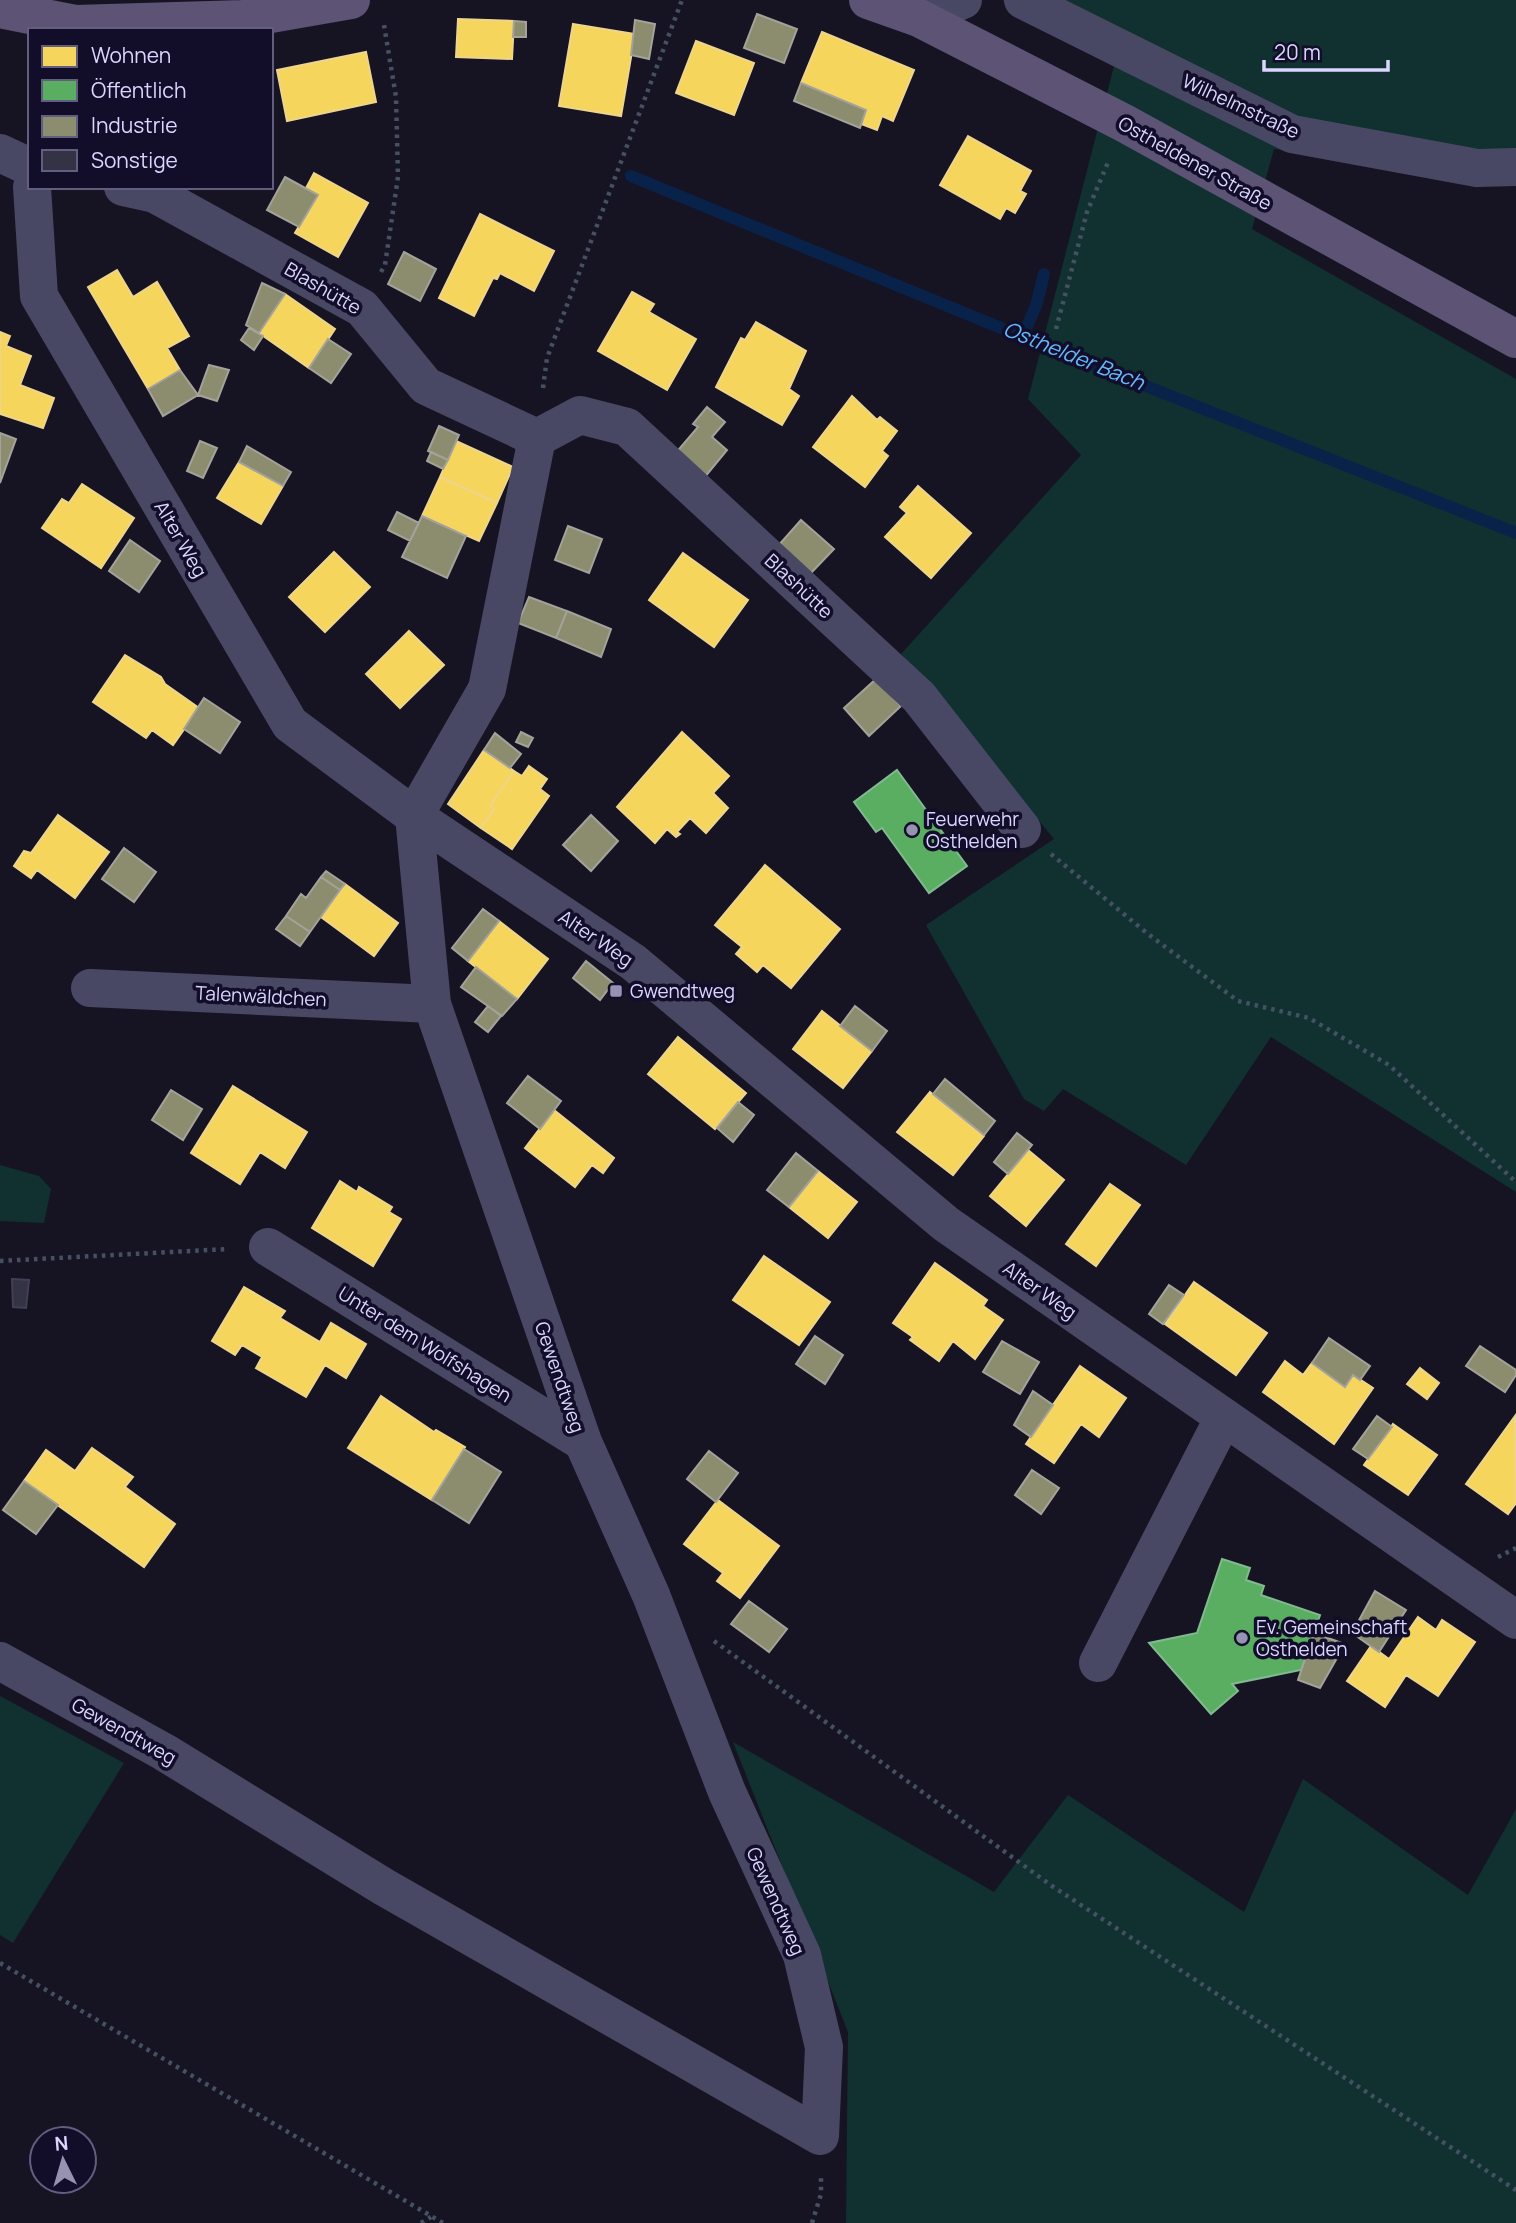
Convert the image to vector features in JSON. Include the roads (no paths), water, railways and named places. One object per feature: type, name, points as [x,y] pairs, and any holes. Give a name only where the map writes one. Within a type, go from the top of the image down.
[{"type":"main road","name":"Ostheldener Straße","points":[[868,0],[919,18],[1124,123],[1516,339]]},
{"type":"main road","points":[[0,9],[74,27],[243,19],[366,6]]},
{"type":"street","points":[[919,18],[963,0]]},
{"type":"street","name":"Wilhelmstraße","points":[[1023,0],[1292,134],[1477,168],[1516,167]]},
{"type":"street","points":[[0,153],[28,166]]},
{"type":"street","name":"Alter Weg","points":[[32,189],[38,296],[290,724],[414,816],[633,962],[946,1224],[1223,1419],[1516,1620]]},
{"type":"street","name":"Blashütte","points":[[132,189],[155,194],[362,308],[426,386],[537,438],[580,415],[627,427],[919,696],[1022,829]]},
{"type":"street","points":[[414,816],[487,690],[537,438]]},
{"type":"street","name":"Gewendtweg","points":[[0,1661],[164,1752],[396,1894],[821,2136],[824,2047],[802,1955],[727,1792],[651,1595],[583,1442],[432,1004],[414,816]]},
{"type":"street","name":"Talenwäldchen","points":[[90,988],[432,1004]]},
{"type":"street","name":"Unter dem Wolfshagen","points":[[268,1247],[583,1442]]},
{"type":"street","points":[[1098,1663],[1223,1419]]},
{"type":"waterway","name":"Osthelder Bach","points":[[631,176],[1030,340],[1516,533]]},
{"type":"waterway","points":[[1022,337],[1036,306],[1044,274]]},
{"type":"place","name":"Feuerwehr Osthelden","points":[[912,830]]},
{"type":"place","name":"Gwendtweg","points":[[616,991]]},
{"type":"place","name":"Ev. Gemeinschaft Osthelden","points":[[1242,1638]]}]
